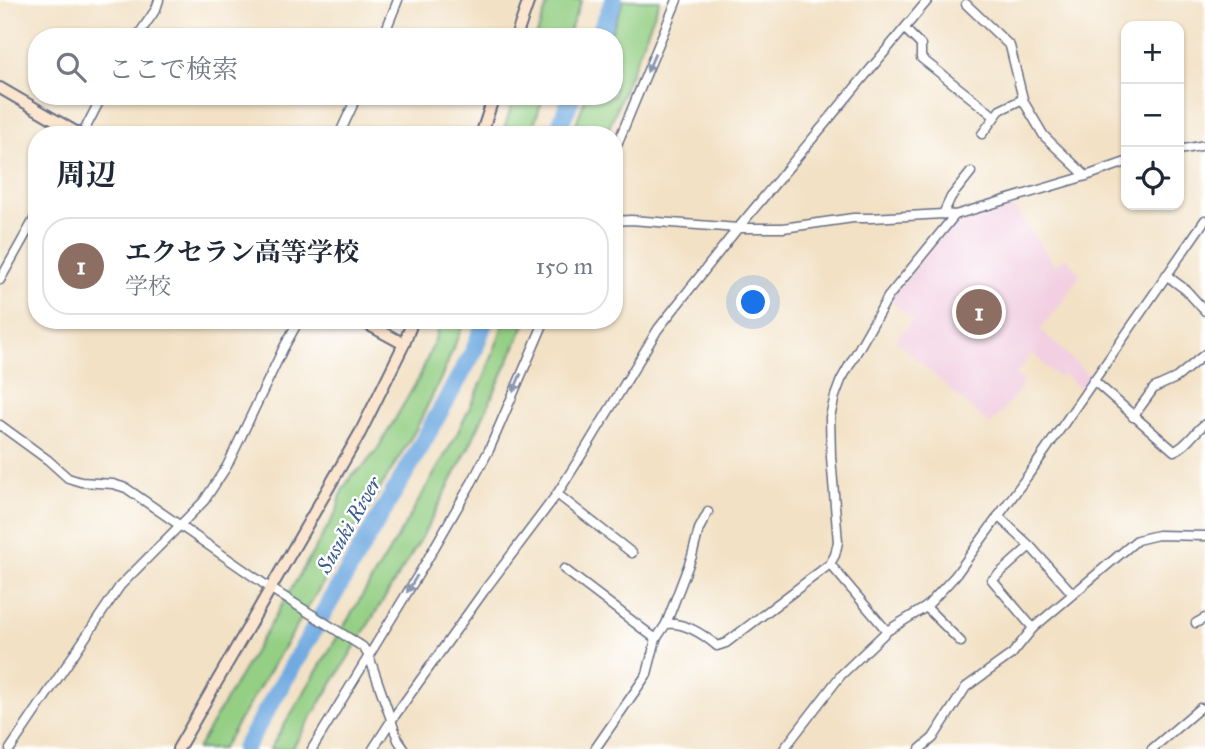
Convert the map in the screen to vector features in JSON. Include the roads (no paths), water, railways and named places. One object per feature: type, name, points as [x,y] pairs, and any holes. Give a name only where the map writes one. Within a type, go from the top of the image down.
[{"type":"street","points":[[143,28],[159,0]]},
{"type":"street","points":[[387,28],[398,0]]},
{"type":"street","points":[[519,28],[529,0]]},
{"type":"street","points":[[623,130],[677,0]]},
{"type":"street","points":[[373,749],[556,494],[658,329],[738,228],[928,0]]},
{"type":"street","points":[[966,4],[1010,46],[1025,104],[1044,136],[1086,176]]},
{"type":"street","points":[[905,29],[921,44],[921,58],[994,116]]},
{"type":"street","points":[[0,88],[28,104]]},
{"type":"street","points":[[982,134],[1000,110],[1023,99]]},
{"type":"street","points":[[30,105],[66,126]]},
{"type":"street","points":[[87,126],[97,105]]},
{"type":"street","points":[[343,126],[353,105]]},
{"type":"street","points":[[484,126],[491,105]]},
{"type":"street","points":[[1184,149],[1205,145]]},
{"type":"street","points":[[623,220],[783,229],[853,218],[955,215],[1121,164]]},
{"type":"street","points":[[943,214],[951,197],[971,172]]},
{"type":"street","points":[[666,624],[674,623],[690,628],[717,646],[726,643],[831,564],[838,542],[830,417],[835,396],[841,380],[888,297],[955,215]]},
{"type":"street","points":[[784,749],[841,675],[887,631],[926,607],[955,576],[1205,220]]},
{"type":"street","points":[[0,279],[28,230]]},
{"type":"street","points":[[1166,275],[1186,289],[1205,311]]},
{"type":"street","points":[[10,749],[120,586],[204,501],[227,466],[294,329]]},
{"type":"street","points":[[376,329],[404,344]]},
{"type":"street","points":[[178,749],[275,591],[360,433],[410,329]]},
{"type":"street","points":[[312,749],[489,450],[541,329]]},
{"type":"street","points":[[1133,417],[1154,388],[1177,379],[1205,354]]},
{"type":"street","points":[[1093,380],[1174,451],[1180,449],[1205,424]]},
{"type":"street","points":[[0,425],[68,478],[126,488],[275,591],[363,647],[369,656],[398,740],[404,749]]},
{"type":"street","points":[[556,494],[632,553]]},
{"type":"street","points":[[599,748],[647,674],[656,639],[666,624],[692,556],[699,529],[708,512]]},
{"type":"street","points":[[998,516],[1030,546],[1073,594]]},
{"type":"street","points":[[920,749],[933,738],[965,687],[1012,654],[1033,628],[1137,540],[1158,535],[1205,536]]},
{"type":"street","points":[[1030,546],[992,580],[1033,628]]},
{"type":"street","points":[[831,564],[887,631]]},
{"type":"street","points":[[564,569],[656,639]]},
{"type":"street","points":[[926,607],[961,642]]},
{"type":"street","points":[[1196,623],[1205,618]]},
{"type":"street","points":[[1152,749],[1200,708]]},
{"type":"waterway","name":"Susuki River","points":[[602,28],[614,0]]},
{"type":"waterway","name":"Susuki River","points":[[560,126],[568,105]]},
{"type":"waterway","name":"Susuki River","points":[[244,749],[411,463],[474,351],[482,329]]},
{"type":"place","name":"エクセラン高等学校","points":[[979,312]]}]
